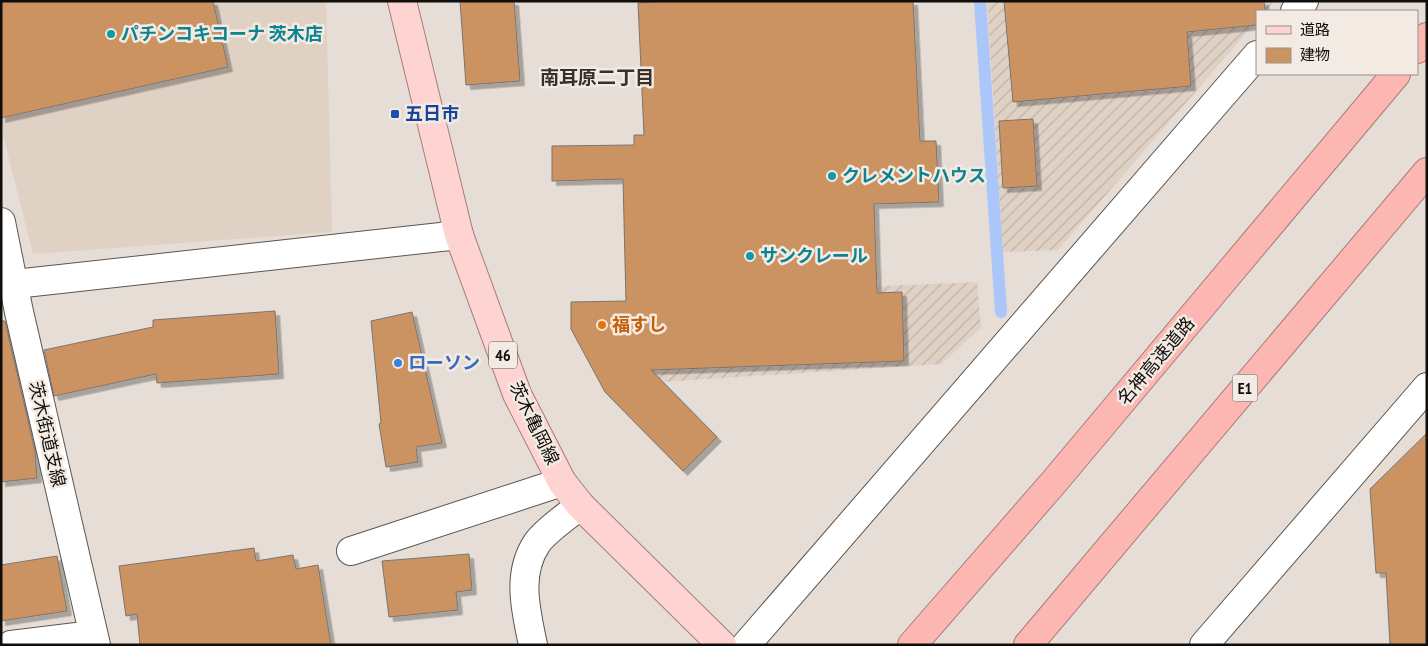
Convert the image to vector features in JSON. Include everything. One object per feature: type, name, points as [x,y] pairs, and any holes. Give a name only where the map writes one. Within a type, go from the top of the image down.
[{"type":"highway","points":[[1418,48],[1427,37]]},
{"type":"highway","name":"名神高速道路","points":[[912,645],[1054,482],[1395,75]]},
{"type":"highway","name":"E1","points":[[1028,645],[1427,172]]},
{"type":"main road","name":"茨木亀岡線","points":[[402,1],[459,235],[517,394],[562,482],[580,505],[722,645]]},
{"type":"street","points":[[746,645],[1256,56]]},
{"type":"street","name":"茨木街道支線","points":[[1,222],[15,284],[10,313],[95,640]]},
{"type":"street","points":[[15,284],[459,235]]},
{"type":"street","points":[[1204,645],[1427,387]]},
{"type":"street","points":[[351,551],[562,482]]},
{"type":"street","points":[[533,645],[524,583],[526,564],[538,542],[580,505]]},
{"type":"street","points":[[11,645],[95,640]]},
{"type":"shaded area","points":[[1,1],[326,1],[332,232],[33,254],[1,127]]},
{"type":"shaded area","points":[[987,1],[1274,1],[1266,10],[1256,10],[1256,22],[1058,250],[1003,252]]},
{"type":"shaded area","points":[[977,282],[981,328],[941,364],[645,383],[640,297]]},
{"type":"building","name":"パチンコキコーナ 茨木店","points":[[1,1],[213,1],[228,67],[1,118]]},
{"type":"building","points":[[460,1],[514,1],[520,81],[466,85]]},
{"type":"building","points":[[667,1],[913,1],[920,141],[936,141],[939,202],[874,204],[877,293],[902,292],[904,361],[651,370],[717,437],[683,471],[605,392],[571,329],[571,302],[626,301],[623,179],[552,181],[552,146],[634,145],[634,135],[644,135],[638,3]]},
{"type":"building","points":[[1004,1],[1264,1],[1265,10],[1256,10],[1256,25],[1187,32],[1191,86],[1013,102]]},
{"type":"building","points":[[1033,119],[1037,186],[1003,188],[999,121]]},
{"type":"building","points":[[275,311],[279,374],[157,383],[156,374],[54,396],[44,350],[153,327],[153,320]]},
{"type":"building","points":[[412,312],[442,443],[416,447],[418,462],[386,467],[379,424],[381,423],[371,321]]},
{"type":"building","points":[[1,321],[5,321],[35,451],[37,478],[1,482]]},
{"type":"building","points":[[1427,433],[1427,645],[1390,645],[1386,573],[1376,573],[1370,489]]},
{"type":"building","points":[[254,548],[256,561],[293,555],[296,569],[318,565],[331,645],[140,645],[137,614],[126,616],[119,566]]},
{"type":"building","points":[[469,554],[472,590],[456,592],[458,610],[389,617],[382,561]]},
{"type":"building","points":[[57,556],[67,611],[1,621],[1,565]]},
{"type":"waterway","points":[[980,1],[1001,312]]},
{"type":"place","name":"パチンコキコーナ 茨木店","points":[[111,34]]},
{"type":"place","name":"五日市","points":[[395,114]]},
{"type":"place","name":"クレメントハウス","points":[[832,176]]},
{"type":"place","name":"サンクレール","points":[[750,256]]},
{"type":"place","name":"福すし","points":[[602,325]]},
{"type":"place","name":"ローソン","points":[[398,363]]},
{"type":"district","name":"南耳原二丁目","points":[[597,77]]}]
